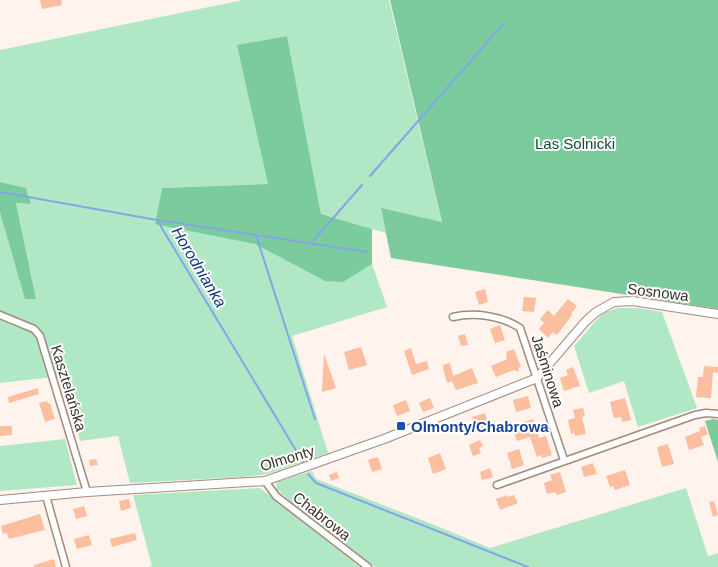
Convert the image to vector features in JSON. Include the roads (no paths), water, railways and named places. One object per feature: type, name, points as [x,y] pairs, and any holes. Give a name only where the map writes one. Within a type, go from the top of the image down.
[{"type":"street","name":"Sosnowa","points":[[537,378],[585,322],[596,312],[614,302],[633,301],[718,314]]},
{"type":"street","name":"Kasztelańska","points":[[0,315],[34,329],[40,336],[87,492]]},
{"type":"street","name":"Jaśminowa","points":[[453,318],[471,315],[498,318],[520,328],[564,460]]},
{"type":"street","name":"Olmonty","points":[[0,500],[87,492],[265,481],[384,439],[537,378]]},
{"type":"street","points":[[497,485],[695,415],[706,413],[718,414]]},
{"type":"street","name":"Chabrowa","points":[[265,481],[276,496],[368,567]]},
{"type":"street","points":[[46,496],[66,567]]},
{"type":"waterway","points":[[370,176],[504,23]]},
{"type":"waterway","points":[[313,241],[362,185]]},
{"type":"waterway","name":"Horodnianka","points":[[0,192],[157,220],[303,462]]},
{"type":"waterway","points":[[157,220],[367,252]]},
{"type":"waterway","points":[[256,235],[315,419]]},
{"type":"waterway","name":"Horodnianka","points":[[308,474],[316,483],[528,567]]},
{"type":"place","name":"Olmonty/Chabrowa","points":[[401,426]]},
{"type":"park label","name":"Las Solnicki","points":[[575,143]]}]
